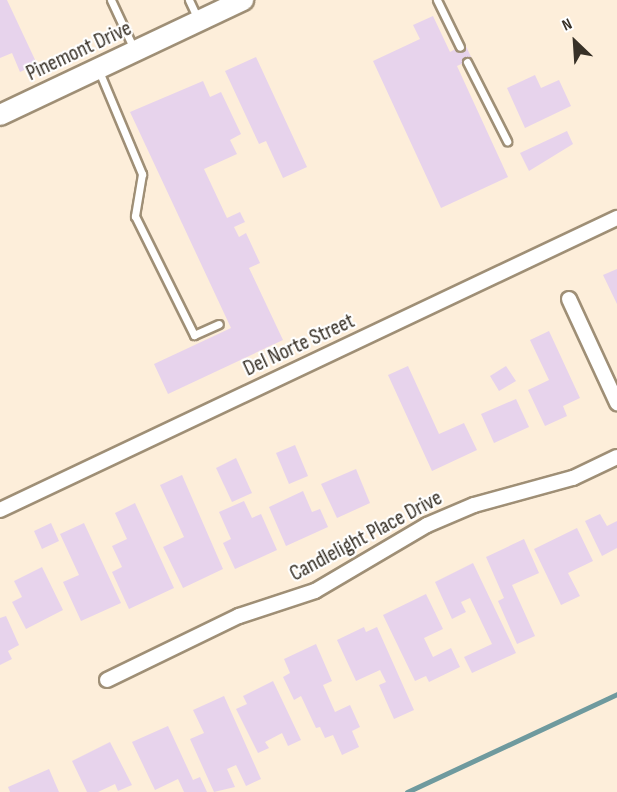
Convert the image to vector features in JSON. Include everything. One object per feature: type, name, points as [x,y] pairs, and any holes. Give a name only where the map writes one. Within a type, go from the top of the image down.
[{"type":"main road","name":"Pinemont Drive","points":[[1,112],[98,69],[241,0]]},
{"type":"street","name":"Del Norte Street","points":[[0,510],[617,218]]},
{"type":"street","points":[[569,299],[617,402]]},
{"type":"street","name":"Candlelight Place Drive","points":[[107,681],[239,616],[315,591],[427,525],[474,505],[573,478],[617,457]]},
{"type":"lane","points":[[111,0],[135,51]]},
{"type":"lane","points":[[189,0],[199,21]]},
{"type":"lane","points":[[437,0],[460,47]]},
{"type":"lane","points":[[467,62],[507,141]]},
{"type":"lane","points":[[98,69],[142,174],[135,216],[194,335],[219,324]]},
{"type":"building","points":[[0,0],[7,0],[37,64],[20,72],[12,53],[0,58]]},
{"type":"building","points":[[433,16],[450,52],[465,44],[472,59],[457,66],[508,177],[441,208],[373,61],[420,39],[413,25]]},
{"type":"building","points":[[256,57],[307,167],[283,178],[266,141],[259,144],[225,71]]},
{"type":"building","points":[[535,75],[541,88],[559,80],[571,106],[525,128],[507,88]]},
{"type":"building","points":[[203,81],[210,97],[221,92],[241,134],[230,140],[237,154],[204,169],[227,218],[240,212],[245,222],[234,227],[239,237],[246,233],[260,263],[249,268],[283,340],[168,394],[154,364],[231,328],[130,112]]},
{"type":"building","points":[[567,131],[573,144],[529,171],[520,153]]},
{"type":"building","points":[[617,269],[617,304],[603,275]]},
{"type":"building","points":[[549,331],[580,398],[563,406],[567,416],[545,426],[528,390],[549,380],[530,340]]},
{"type":"building","points":[[408,366],[439,434],[464,423],[477,450],[432,471],[388,375]]},
{"type":"building","points":[[506,366],[516,381],[499,391],[490,376]]},
{"type":"building","points":[[516,399],[529,427],[494,443],[481,414]]},
{"type":"building","points":[[295,445],[308,476],[289,484],[276,453]]},
{"type":"building","points":[[236,458],[252,493],[232,502],[216,468]]},
{"type":"building","points":[[356,469],[370,503],[337,518],[321,484]]},
{"type":"building","points":[[182,475],[223,569],[183,588],[163,547],[184,537],[160,485]]},
{"type":"building","points":[[303,491],[312,512],[320,509],[328,527],[286,546],[269,507]]},
{"type":"building","points":[[244,501],[252,518],[261,514],[277,550],[235,569],[223,543],[231,539],[219,512]]},
{"type":"building","points":[[135,503],[174,588],[129,609],[112,572],[122,567],[112,546],[127,539],[115,513]]},
{"type":"building","points":[[600,514],[607,526],[617,521],[617,548],[602,556],[585,521]]},
{"type":"building","points":[[51,523],[59,541],[42,549],[34,531]]},
{"type":"building","points":[[84,523],[121,603],[81,621],[63,582],[79,575],[60,534]]},
{"type":"building","points":[[577,528],[593,561],[568,573],[580,596],[561,605],[534,549]]},
{"type":"building","points":[[524,539],[539,573],[512,585],[535,636],[517,644],[498,601],[504,598],[486,557]]},
{"type":"building","points":[[473,563],[516,653],[472,673],[464,657],[492,644],[470,598],[461,602],[466,612],[452,619],[435,582]]},
{"type":"building","points":[[42,567],[63,610],[26,629],[12,602],[22,597],[14,581]]},
{"type":"building","points":[[426,594],[443,629],[424,638],[433,657],[451,648],[460,667],[429,682],[426,676],[415,681],[383,615]]},
{"type":"building","points":[[6,616],[19,645],[8,651],[12,659],[0,665],[0,618]]},
{"type":"building","points":[[364,627],[366,632],[377,627],[414,710],[394,719],[379,685],[386,682],[380,670],[356,681],[337,640]]},
{"type":"building","points":[[316,644],[332,681],[323,685],[335,712],[350,705],[360,727],[352,731],[359,747],[342,755],[333,735],[325,738],[320,727],[316,728],[301,696],[294,700],[283,677],[290,673],[284,659]]},
{"type":"building","points":[[273,681],[301,740],[288,746],[282,733],[265,742],[269,748],[258,753],[236,709],[247,704],[243,696]]},
{"type":"building","points":[[224,696],[261,779],[246,786],[236,765],[227,769],[235,787],[214,792],[190,739],[204,733],[193,710]]},
{"type":"building","points":[[168,726],[193,780],[200,777],[207,792],[184,792],[178,779],[155,790],[132,742]]},
{"type":"building","points":[[110,742],[132,785],[118,791],[115,784],[98,792],[87,792],[72,761]]},
{"type":"building","points":[[49,769],[59,792],[10,792],[8,787]]},
{"type":"waterway","points":[[407,792],[617,694]]}]
